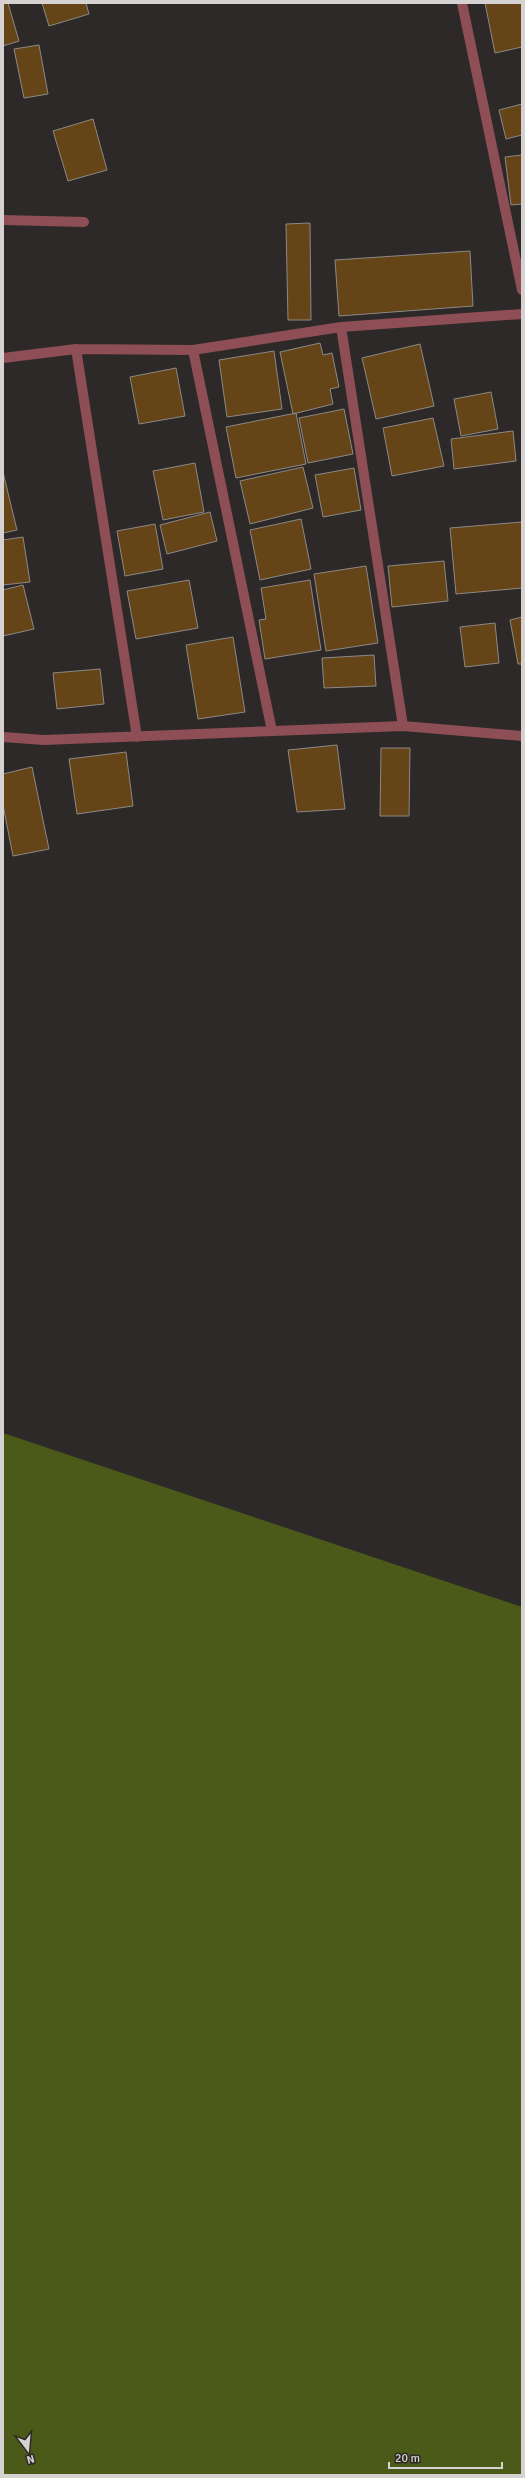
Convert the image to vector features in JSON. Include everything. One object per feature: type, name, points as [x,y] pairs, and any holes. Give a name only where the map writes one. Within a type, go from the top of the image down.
[{"type":"street","points":[[462,3],[522,290]]},
{"type":"street","points":[[3,220],[84,222]]},
{"type":"street","points":[[3,358],[76,349],[192,350],[341,327],[522,314]]},
{"type":"street","points":[[341,327],[403,726]]},
{"type":"street","points":[[76,349],[137,737]]},
{"type":"street","points":[[192,350],[272,731]]},
{"type":"street","points":[[3,737],[44,740],[403,726],[522,736]]},
{"type":"green space","points":[[3,1433],[522,1607],[522,2475],[3,2475]]},
{"type":"building","points":[[3,3],[8,3],[19,41],[3,46]]},
{"type":"building","points":[[42,3],[86,3],[89,14],[49,26]]},
{"type":"building","points":[[485,3],[522,3],[522,47],[495,53]]},
{"type":"building","points":[[39,45],[48,94],[24,98],[14,49]]},
{"type":"building","points":[[522,104],[522,135],[506,139],[499,110]]},
{"type":"building","points":[[93,119],[107,170],[68,181],[53,131]]},
{"type":"building","points":[[522,155],[522,204],[511,205],[505,157]]},
{"type":"building","points":[[310,223],[311,320],[288,320],[286,224]]},
{"type":"building","points":[[470,251],[473,306],[339,316],[335,260]]},
{"type":"building","points":[[320,343],[323,355],[332,353],[339,387],[330,389],[333,404],[293,414],[280,352]]},
{"type":"building","points":[[420,344],[434,406],[376,419],[362,358]]},
{"type":"building","points":[[274,351],[282,409],[227,417],[219,360]]},
{"type":"building","points":[[176,368],[185,416],[139,424],[130,377]]},
{"type":"building","points":[[491,392],[498,429],[461,436],[454,399]]},
{"type":"building","points":[[344,409],[353,454],[308,463],[299,418]]},
{"type":"building","points":[[296,413],[306,464],[236,478],[226,427]]},
{"type":"building","points":[[433,418],[444,466],[392,476],[383,428]]},
{"type":"building","points":[[513,431],[516,461],[454,469],[451,439]]},
{"type":"building","points":[[195,463],[204,512],[163,520],[153,471]]},
{"type":"building","points":[[303,467],[313,508],[250,524],[240,481]]},
{"type":"building","points":[[354,468],[361,510],[323,517],[315,475]]},
{"type":"building","points":[[3,472],[17,530],[3,533]]},
{"type":"building","points":[[210,512],[217,541],[167,554],[160,525]]},
{"type":"building","points":[[301,519],[311,569],[260,580],[250,530]]},
{"type":"building","points":[[522,522],[522,588],[456,594],[450,528]]},
{"type":"building","points":[[155,524],[163,569],[125,576],[117,531]]},
{"type":"building","points":[[23,537],[30,582],[3,585],[3,540]]},
{"type":"building","points":[[444,561],[448,601],[392,607],[388,566]]},
{"type":"building","points":[[366,566],[378,643],[326,651],[314,574]]},
{"type":"building","points":[[189,580],[198,628],[136,639],[127,591]]},
{"type":"building","points":[[310,580],[321,650],[265,659],[259,620],[266,619],[261,588]]},
{"type":"building","points":[[23,585],[34,629],[3,636],[3,590]]},
{"type":"building","points":[[522,617],[522,664],[518,664],[510,620]]},
{"type":"building","points":[[495,623],[499,663],[465,667],[460,627]]},
{"type":"building","points":[[233,637],[245,712],[198,719],[186,645]]},
{"type":"building","points":[[374,655],[376,686],[324,688],[322,658]]},
{"type":"building","points":[[100,669],[104,704],[57,709],[53,673]]},
{"type":"building","points":[[337,745],[345,809],[297,812],[288,750]]},
{"type":"building","points":[[381,748],[410,748],[409,816],[380,816]]},
{"type":"building","points":[[126,752],[133,806],[77,814],[69,759]]},
{"type":"building","points":[[32,767],[49,849],[13,856],[3,805],[3,774]]}]
